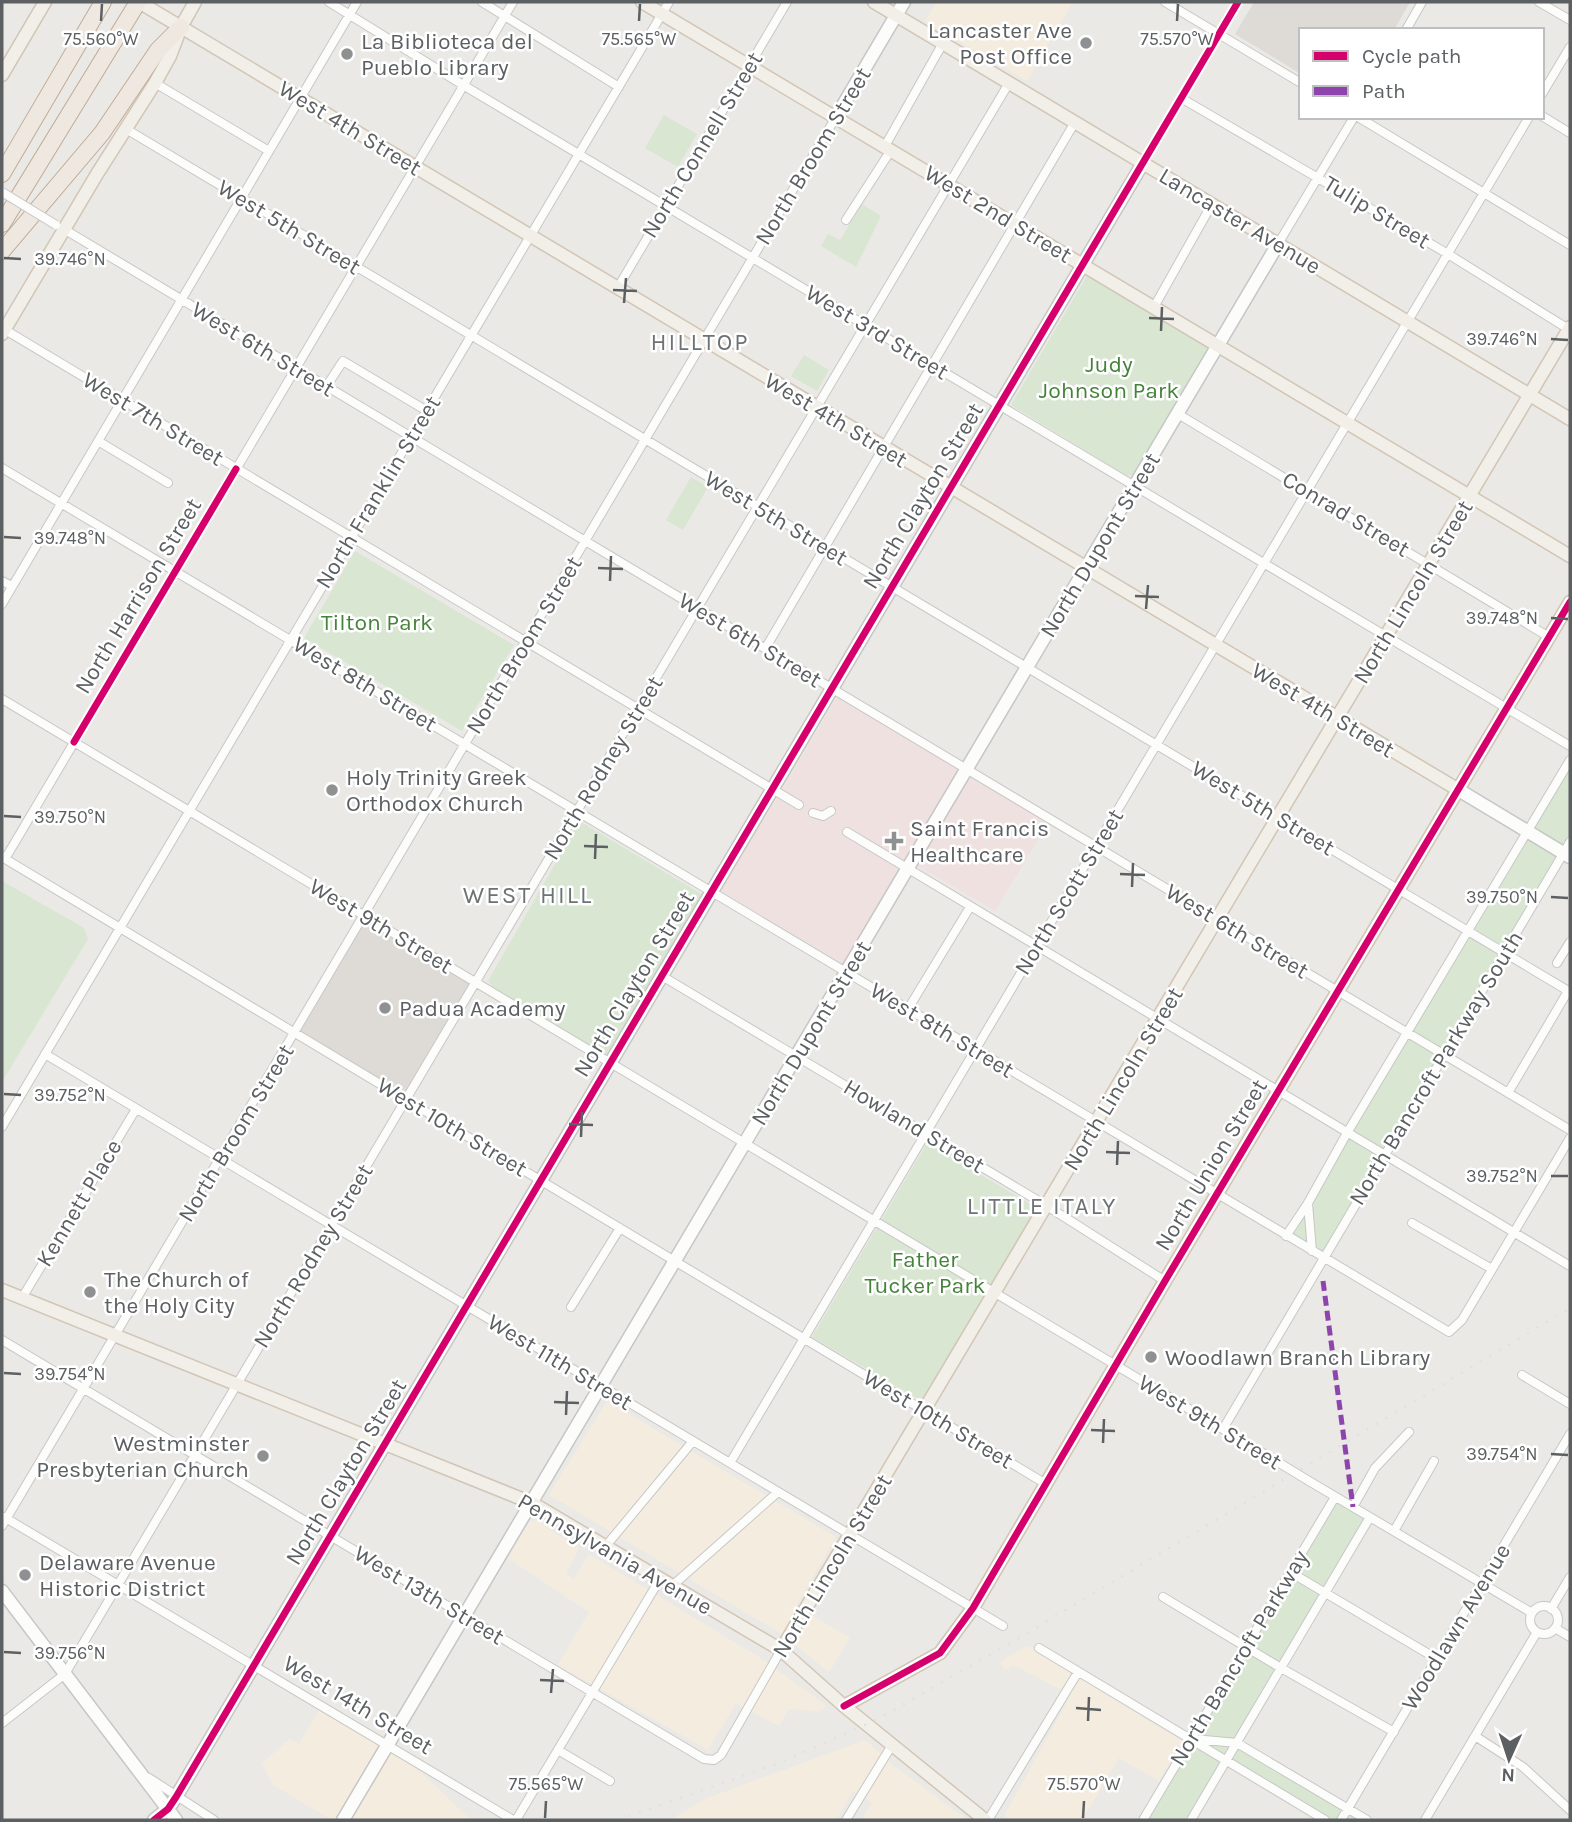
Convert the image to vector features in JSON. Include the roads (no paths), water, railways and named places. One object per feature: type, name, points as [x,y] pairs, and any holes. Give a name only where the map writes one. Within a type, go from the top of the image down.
[{"type":"highway","points":[[2,172],[103,2]]},
{"type":"highway","points":[[2,224],[138,2]]},
{"type":"highway","points":[[2,251],[107,126],[158,50],[181,27]]},
{"type":"main road","points":[[2,75],[6,60],[45,2]]},
{"type":"main road","name":"West 4th Street","points":[[138,2],[1457,789]]},
{"type":"main road","points":[[3,330],[60,227],[155,83],[195,2]]},
{"type":"main road","name":"West 2nd Street","points":[[642,2],[666,8],[750,65],[1570,556]]},
{"type":"main road","name":"Lancaster Avenue","points":[[874,2],[1570,419]]},
{"type":"main road","name":"North Lincoln Street","points":[[781,1650],[1570,329]]},
{"type":"main road","name":"North Union Street","points":[[844,1706],[940,1653],[973,1608],[1570,602]]},
{"type":"main road","name":"Pennsylvania Avenue","points":[[2,1290],[532,1503],[781,1650],[844,1706],[987,1820]]},
{"type":"street","name":"West 3rd Street","points":[[329,2],[463,85],[1570,746]]},
{"type":"street","points":[[2,604],[357,2]]},
{"type":"street","points":[[482,2],[619,86]]},
{"type":"street","name":"North Harrison Street","points":[[3,858],[513,2]]},
{"type":"street","name":"North Connell Street","points":[[617,289],[787,2]]},
{"type":"street","name":"North Broom Street","points":[[3,1520],[116,1336],[904,2]]},
{"type":"street","points":[[1165,2],[1299,82]]},
{"type":"street","points":[[1143,163],[1238,2]]},
{"type":"street","points":[[1407,28],[1422,2]]},
{"type":"street","points":[[1539,2],[1570,20]]},
{"type":"street","name":"North Franklin Street","points":[[2,1127],[666,8]]},
{"type":"street","points":[[846,220],[888,148],[943,43]]},
{"type":"street","points":[[1544,91],[1570,47]]},
{"type":"street","points":[[155,83],[269,151]]},
{"type":"street","name":"North Rodney Street","points":[[2,1723],[65,1674],[1009,83]]},
{"type":"street","name":"Tulip Street","points":[[1181,98],[1448,254],[1570,329]]},
{"type":"street","points":[[1544,117],[1570,133]]},
{"type":"street","points":[[1278,244],[1355,119]]},
{"type":"street","points":[[1359,119],[1570,245]]},
{"type":"street","name":"North Scott Street","points":[[730,1463],[1528,119]]},
{"type":"street","points":[[765,649],[1075,122]]},
{"type":"street","name":"West 5th Street","points":[[126,129],[1569,992]]},
{"type":"street","name":"North Clayton Street","points":[[154,1820],[172,1815],[176,1797],[253,1665],[1143,163]]},
{"type":"street","name":"West 6th Street","points":[[2,192],[1570,1130]]},
{"type":"street","points":[[1154,307],[1212,204]]},
{"type":"street","name":"North Dupont Street","points":[[342,1820],[1278,244]]},
{"type":"street","name":"West 7th Street","points":[[3,330],[799,805]]},
{"type":"street","points":[[326,387],[343,361],[427,411]]},
{"type":"street","name":"Conrad Street","points":[[1178,414],[1549,636]]},
{"type":"street","points":[[98,441],[168,483]]},
{"type":"street","name":"West 8th Street","points":[[2,468],[1449,1332],[1458,1325],[1492,1269]]},
{"type":"street","points":[[2,581],[12,586]]},
{"type":"street","name":"West 9th Street","points":[[2,699],[1532,1613]]},
{"type":"street","name":"North Bancroft Parkway South","points":[[1286,1236],[1570,760]]},
{"type":"street","name":"West 4th Street","points":[[1457,789],[1527,831],[1568,851]]},
{"type":"street","points":[[813,813],[824,816],[831,811]]},
{"type":"street","points":[[848,832],[907,870],[1570,1266]]},
{"type":"street","name":"North Bancroft Parkway South","points":[[1223,1429],[1384,1155],[1568,851]]},
{"type":"street","name":"West 10th Street","points":[[3,858],[1046,1484]]},
{"type":"street","points":[[908,1009],[970,907]]},
{"type":"street","points":[[1557,963],[1570,942]]},
{"type":"street","name":"Howland Street","points":[[662,976],[1047,1206],[1165,1281]]},
{"type":"street","points":[[1508,1093],[1569,992]]},
{"type":"street","name":"West 11th Street","points":[[45,1055],[1003,1626]]},
{"type":"street","name":"Kennett Place","points":[[22,1298],[136,1109]]},
{"type":"street","points":[[1412,1223],[1492,1269],[1570,1138]]},
{"type":"street","points":[[1308,1203],[1312,1251]]},
{"type":"street","points":[[572,1307],[620,1228]]},
{"type":"street","name":"West 13th Street","points":[[2,1339],[704,1759],[714,1760]]},
{"type":"street","points":[[1522,1375],[1570,1404]]},
{"type":"street","points":[[1353,1507],[1376,1468],[1409,1432]]},
{"type":"street","name":"Woodlawn Avenue","points":[[1342,1820],[1570,1433]]},
{"type":"street","points":[[605,1546],[693,1441]]},
{"type":"street","points":[[1394,1531],[1434,1461]]},
{"type":"street","points":[[672,1586],[778,1492]]},
{"type":"street","name":"North Bancroft Parkway","points":[[1143,1820],[1335,1497]]},
{"type":"street","name":"North Bancroft Parkway","points":[[1191,1820],[1370,1517]]},
{"type":"street","name":"West 14th Street","points":[[3,1520],[515,1820]]},
{"type":"street","points":[[1290,1572],[1437,1659]]},
{"type":"street","points":[[1551,1609],[1570,1577]]},
{"type":"street","points":[[515,1820],[660,1579]]},
{"type":"street","points":[[2,1591],[172,1815]]},
{"type":"street","points":[[1163,1597],[1394,1732]]},
{"type":"street","points":[[1541,1607],[1551,1609],[1557,1617],[1555,1628],[1547,1633],[1537,1632],[1531,1626],[1532,1613],[1541,1607]]},
{"type":"street","points":[[1555,1628],[1570,1637]]},
{"type":"street","points":[[1425,1820],[1537,1632]]},
{"type":"street","points":[[1039,1648],[1325,1820]]},
{"type":"street","name":"North Lincoln Street","points":[[714,1760],[721,1755],[781,1650]]},
{"type":"street","points":[[987,1820],[1078,1672]]},
{"type":"street","points":[[1475,1736],[1523,1766],[1570,1810]]},
{"type":"street","points":[[1191,1739],[1237,1743],[1367,1820]]},
{"type":"street","points":[[846,1820],[892,1745]]},
{"type":"street","points":[[558,1750],[610,1781]]},
{"type":"street","points":[[139,1771],[214,1820]]},
{"type":"railway","points":[[618,1820],[782,1762],[878,1719],[1014,1641],[1570,1308]]},
{"type":"place","name":"Lancaster Ave Post Office","points":[[1086,43]]},
{"type":"place","name":"La Biblioteca del Pueblo Library","points":[[347,54]]},
{"type":"place","name":"Holy Trinity Greek Orthodox Church","points":[[332,790]]},
{"type":"place","name":"Saint Francis Healthcare","points":[[894,841]]},
{"type":"place","name":"Padua Academy","points":[[385,1008]]},
{"type":"place","name":"The Church of the Holy City","points":[[90,1292]]},
{"type":"place","name":"Woodlawn Branch Library","points":[[1151,1357]]},
{"type":"place","name":"Westminster Presbyterian Church","points":[[263,1456]]},
{"type":"place","name":"Delaware Avenue Historic District","points":[[25,1575]]},
{"type":"district","name":"HILLTOP","points":[[700,342]]},
{"type":"district","name":"WEST HILL","points":[[528,895]]},
{"type":"district","name":"LITTLE ITALY","points":[[1042,1206]]},
{"type":"park label","name":"Judy Johnson Park","points":[[1109,377]]},
{"type":"park label","name":"Tilton Park","points":[[377,622]]},
{"type":"park label","name":"Father Tucker Park","points":[[925,1272]]}]
